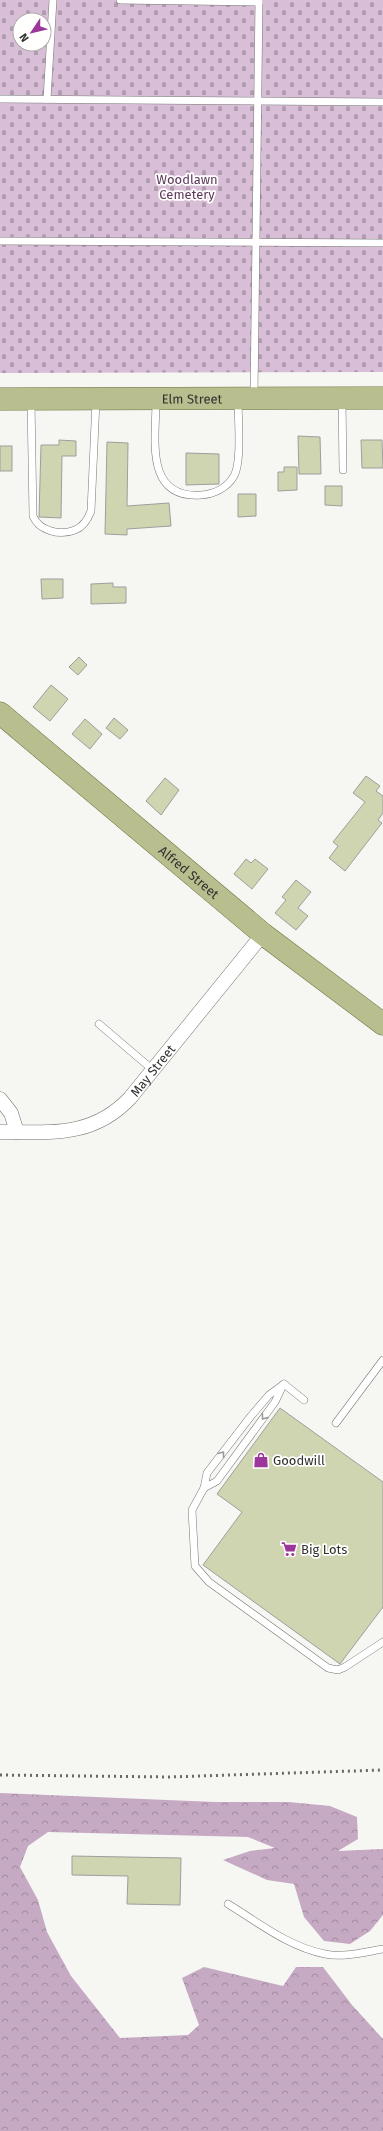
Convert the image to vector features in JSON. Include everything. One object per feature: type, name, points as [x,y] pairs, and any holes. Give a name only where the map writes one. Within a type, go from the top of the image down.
[{"type":"main road","name":"Elm Street","points":[[0,399],[383,398]]},
{"type":"main road","name":"Alfred Street","points":[[0,713],[263,934],[383,1024]]},
{"type":"street","name":"May Street","points":[[0,1132],[67,1131],[98,1123],[124,1105],[263,934]]},
{"type":"street","points":[[0,1099],[11,1113],[17,1132]]},
{"type":"lane","points":[[47,99],[53,0]]},
{"type":"lane","points":[[120,0],[259,1],[255,241],[246,399],[238,464],[234,476],[218,492],[190,495],[176,491],[162,479],[157,468],[156,399]]},
{"type":"lane","points":[[0,99],[383,102]]},
{"type":"lane","points":[[0,241],[255,241],[383,243]]},
{"type":"lane","points":[[342,398],[344,470]]},
{"type":"lane","points":[[31,399],[33,516],[36,523],[41,528],[50,531],[76,530],[82,525],[91,511],[96,399]]},
{"type":"lane","points":[[99,1024],[153,1070]]},
{"type":"lane","points":[[336,1423],[383,1360]]},
{"type":"lane","points":[[284,1384],[304,1400]]},
{"type":"lane","points":[[204,1488],[217,1481],[275,1402],[284,1384]]},
{"type":"lane","points":[[284,1384],[269,1395],[251,1416],[208,1473],[204,1488],[192,1510],[195,1566],[209,1582],[328,1668],[338,1670],[345,1667],[383,1642]]},
{"type":"lane","points":[[228,1904],[291,1943],[326,1955],[353,1954],[383,1949]]},
{"type":"green space","name":"Woodlawn Cemetery","points":[[0,0],[383,0],[383,372],[0,373]]},
{"type":"green space","points":[[0,1793],[215,1802],[289,1802],[330,1806],[357,1817],[358,1839],[338,1851],[383,1849],[383,1915],[370,1931],[350,1944],[324,1941],[304,1917],[294,1884],[267,1880],[223,1860],[250,1851],[275,1848],[248,1837],[48,1832],[28,1846],[20,1867],[38,1900],[47,1932],[71,1976],[120,2038],[188,2035],[199,2025],[182,1978],[204,1967],[283,1986],[296,1967],[323,1967],[352,2005],[383,2039],[383,2131],[0,2131]]},
{"type":"building","points":[[298,436],[320,437],[321,474],[299,474]]},
{"type":"building","points":[[59,440],[76,441],[76,456],[62,456],[61,518],[39,517],[41,445],[59,445]]},
{"type":"building","points":[[361,440],[382,440],[383,468],[362,468]]},
{"type":"building","points":[[107,442],[128,443],[127,506],[169,503],[171,526],[127,529],[127,535],[105,534]]},
{"type":"building","points":[[0,446],[12,446],[12,471],[0,471]]},
{"type":"building","points":[[186,453],[219,454],[219,484],[186,485]]},
{"type":"building","points":[[284,467],[297,467],[297,490],[278,491],[278,472],[284,472]]},
{"type":"building","points":[[325,486],[342,486],[342,506],[325,505]]},
{"type":"building","points":[[238,494],[256,494],[256,516],[238,517]]},
{"type":"building","points":[[41,579],[63,579],[63,598],[42,599]]},
{"type":"building","points":[[113,583],[113,587],[126,587],[126,603],[91,604],[91,584]]},
{"type":"building","points":[[79,657],[87,665],[78,675],[69,667]]},
{"type":"building","points":[[51,685],[68,699],[50,721],[33,707]]},
{"type":"building","points":[[114,718],[128,730],[120,739],[106,728]]},
{"type":"building","points":[[85,719],[102,734],[90,749],[72,734]]},
{"type":"building","points":[[366,776],[380,786],[376,791],[383,796],[383,813],[378,820],[382,823],[345,871],[329,858],[338,846],[333,842],[365,802],[353,793]]},
{"type":"building","points":[[165,778],[179,790],[161,815],[146,801]]},
{"type":"building","points":[[246,859],[251,863],[255,859],[268,869],[252,889],[234,874]]},
{"type":"building","points":[[296,880],[311,892],[298,908],[308,916],[296,930],[275,913],[286,900],[282,897]]},
{"type":"building","name":"Big Lots","points":[[280,1408],[383,1482],[383,1607],[340,1664],[203,1565],[242,1512],[217,1494]]},
{"type":"building","points":[[72,1856],[181,1858],[180,1905],[127,1904],[128,1876],[72,1875]]},
{"type":"railway","points":[[0,1775],[169,1777],[383,1770]]},
{"type":"place","name":"Goodwill","points":[[261,1460]]},
{"type":"place","name":"Big Lots","points":[[289,1549]]}]
